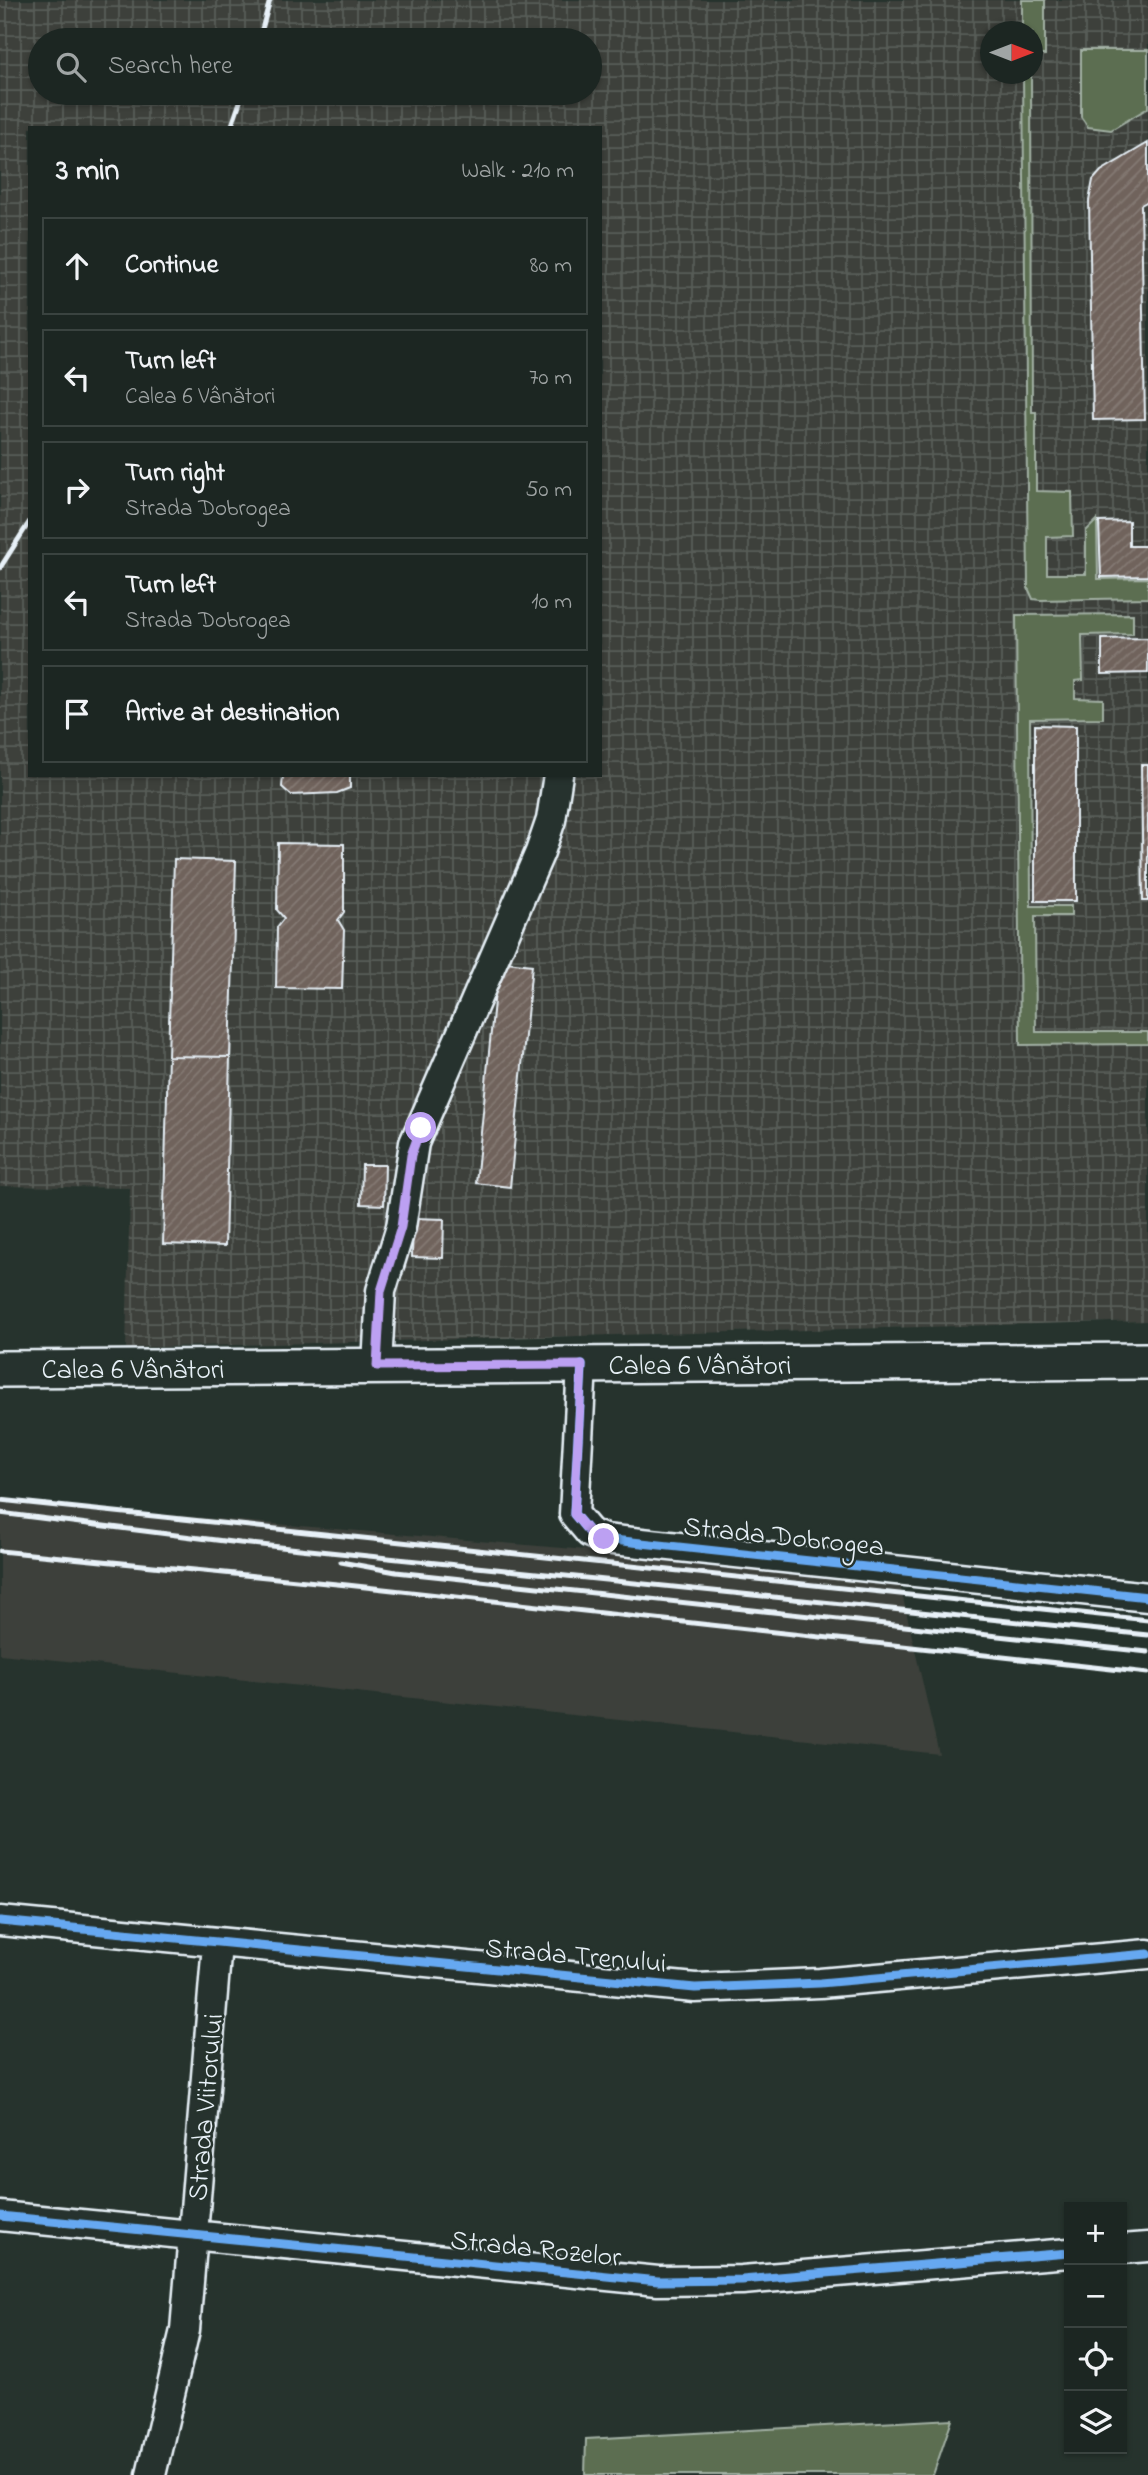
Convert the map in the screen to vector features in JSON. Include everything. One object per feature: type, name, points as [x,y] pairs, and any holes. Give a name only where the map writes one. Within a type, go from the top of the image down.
[{"type":"main road","name":"Calea 6 Vânători","points":[[0,1369],[1148,1361]]},
{"type":"street","points":[[377,1366],[381,1291],[401,1227],[414,1143],[540,852],[551,820],[558,777]]},
{"type":"street","name":"Strada Dobrogea","points":[[582,1365],[574,1514],[590,1533],[604,1539],[1148,1597]]},
{"type":"street","name":"Strada Trenului","points":[[0,1921],[695,1988],[820,1983],[1148,1954]]},
{"type":"street","name":"Strada Viitorului","points":[[151,2475],[180,2357],[194,2235],[217,1944]]},
{"type":"street","name":"Strada Rozelor","points":[[0,2216],[658,2281],[742,2280],[1064,2253]]},
{"type":"street","points":[[1127,2249],[1148,2247]]},
{"type":"shaded area","points":[[0,0],[1148,0],[1148,1321],[126,1348],[130,1188],[0,1186]]},
{"type":"shaded area","points":[[0,1501],[898,1576],[939,1754],[0,1654]]},
{"type":"green space","points":[[1022,0],[1045,0],[1045,55],[1043,21],[1022,21]]},
{"type":"green space","points":[[1081,50],[1148,50],[1148,108],[1111,130],[1088,127],[1081,117]]},
{"type":"green space","points":[[1023,84],[1031,84],[1032,412],[1036,412],[1036,491],[1072,492],[1073,536],[1047,537],[1047,574],[1086,574],[1086,531],[1097,520],[1098,579],[1148,578],[1148,598],[1040,600],[1033,599],[1028,588]]},
{"type":"green space","points":[[1133,614],[1133,634],[1082,635],[1083,680],[1075,681],[1075,698],[1103,699],[1103,718],[1030,719],[1031,906],[1071,906],[1071,916],[1035,916],[1036,1032],[1148,1032],[1148,1044],[1020,1045],[1016,615]]},
{"type":"green space","points":[[952,2419],[933,2475],[585,2475],[586,2439]]},
{"type":"building","points":[[1148,143],[1148,201],[1141,205],[1145,419],[1093,420],[1089,201],[1093,180],[1101,171]]},
{"type":"building","points":[[1129,521],[1129,546],[1148,546],[1148,576],[1101,577],[1099,522]]},
{"type":"building","points":[[1148,638],[1148,673],[1102,674],[1102,639]]},
{"type":"building","points":[[1035,725],[1076,726],[1076,901],[1035,901]]},
{"type":"building","points":[[1141,765],[1148,765],[1148,901],[1143,901]]},
{"type":"building","points":[[283,777],[350,777],[350,788],[337,793],[291,795],[282,787]]},
{"type":"building","points":[[278,843],[344,844],[344,912],[338,920],[344,930],[342,989],[276,988],[277,927],[284,918],[277,910]]},
{"type":"building","points":[[174,859],[236,861],[230,1057],[168,1056]]},
{"type":"building","points":[[498,961],[532,965],[510,1187],[476,1183]]},
{"type":"building","points":[[168,1056],[230,1057],[225,1246],[163,1244]]},
{"type":"building","points":[[362,1165],[385,1165],[384,1205],[361,1204]]},
{"type":"building","points":[[413,1218],[444,1219],[443,1258],[412,1257]]},
{"type":"railway","points":[[262,28],[270,0]]},
{"type":"railway","points":[[232,126],[239,105]]},
{"type":"railway","points":[[0,568],[28,524]]},
{"type":"railway","points":[[0,1500],[1148,1620]]},
{"type":"railway","points":[[0,1513],[240,1543],[1148,1635]]},
{"type":"railway","points":[[0,1551],[347,1585],[1148,1673]]},
{"type":"railway","points":[[341,1562],[396,1572],[1148,1652]]},
{"type":"cycle path","points":[[582,1365],[574,1514],[590,1533],[604,1539],[1148,1597]]},
{"type":"cycle path","points":[[0,1921],[695,1988],[820,1983],[1148,1954]]},
{"type":"cycle path","points":[[0,2216],[658,2281],[742,2280],[1064,2253]]},
{"type":"route","points":[[421,1128],[414,1143],[407,1172],[401,1227],[381,1291],[377,1366],[582,1365],[574,1514],[590,1533],[604,1539]]}]
